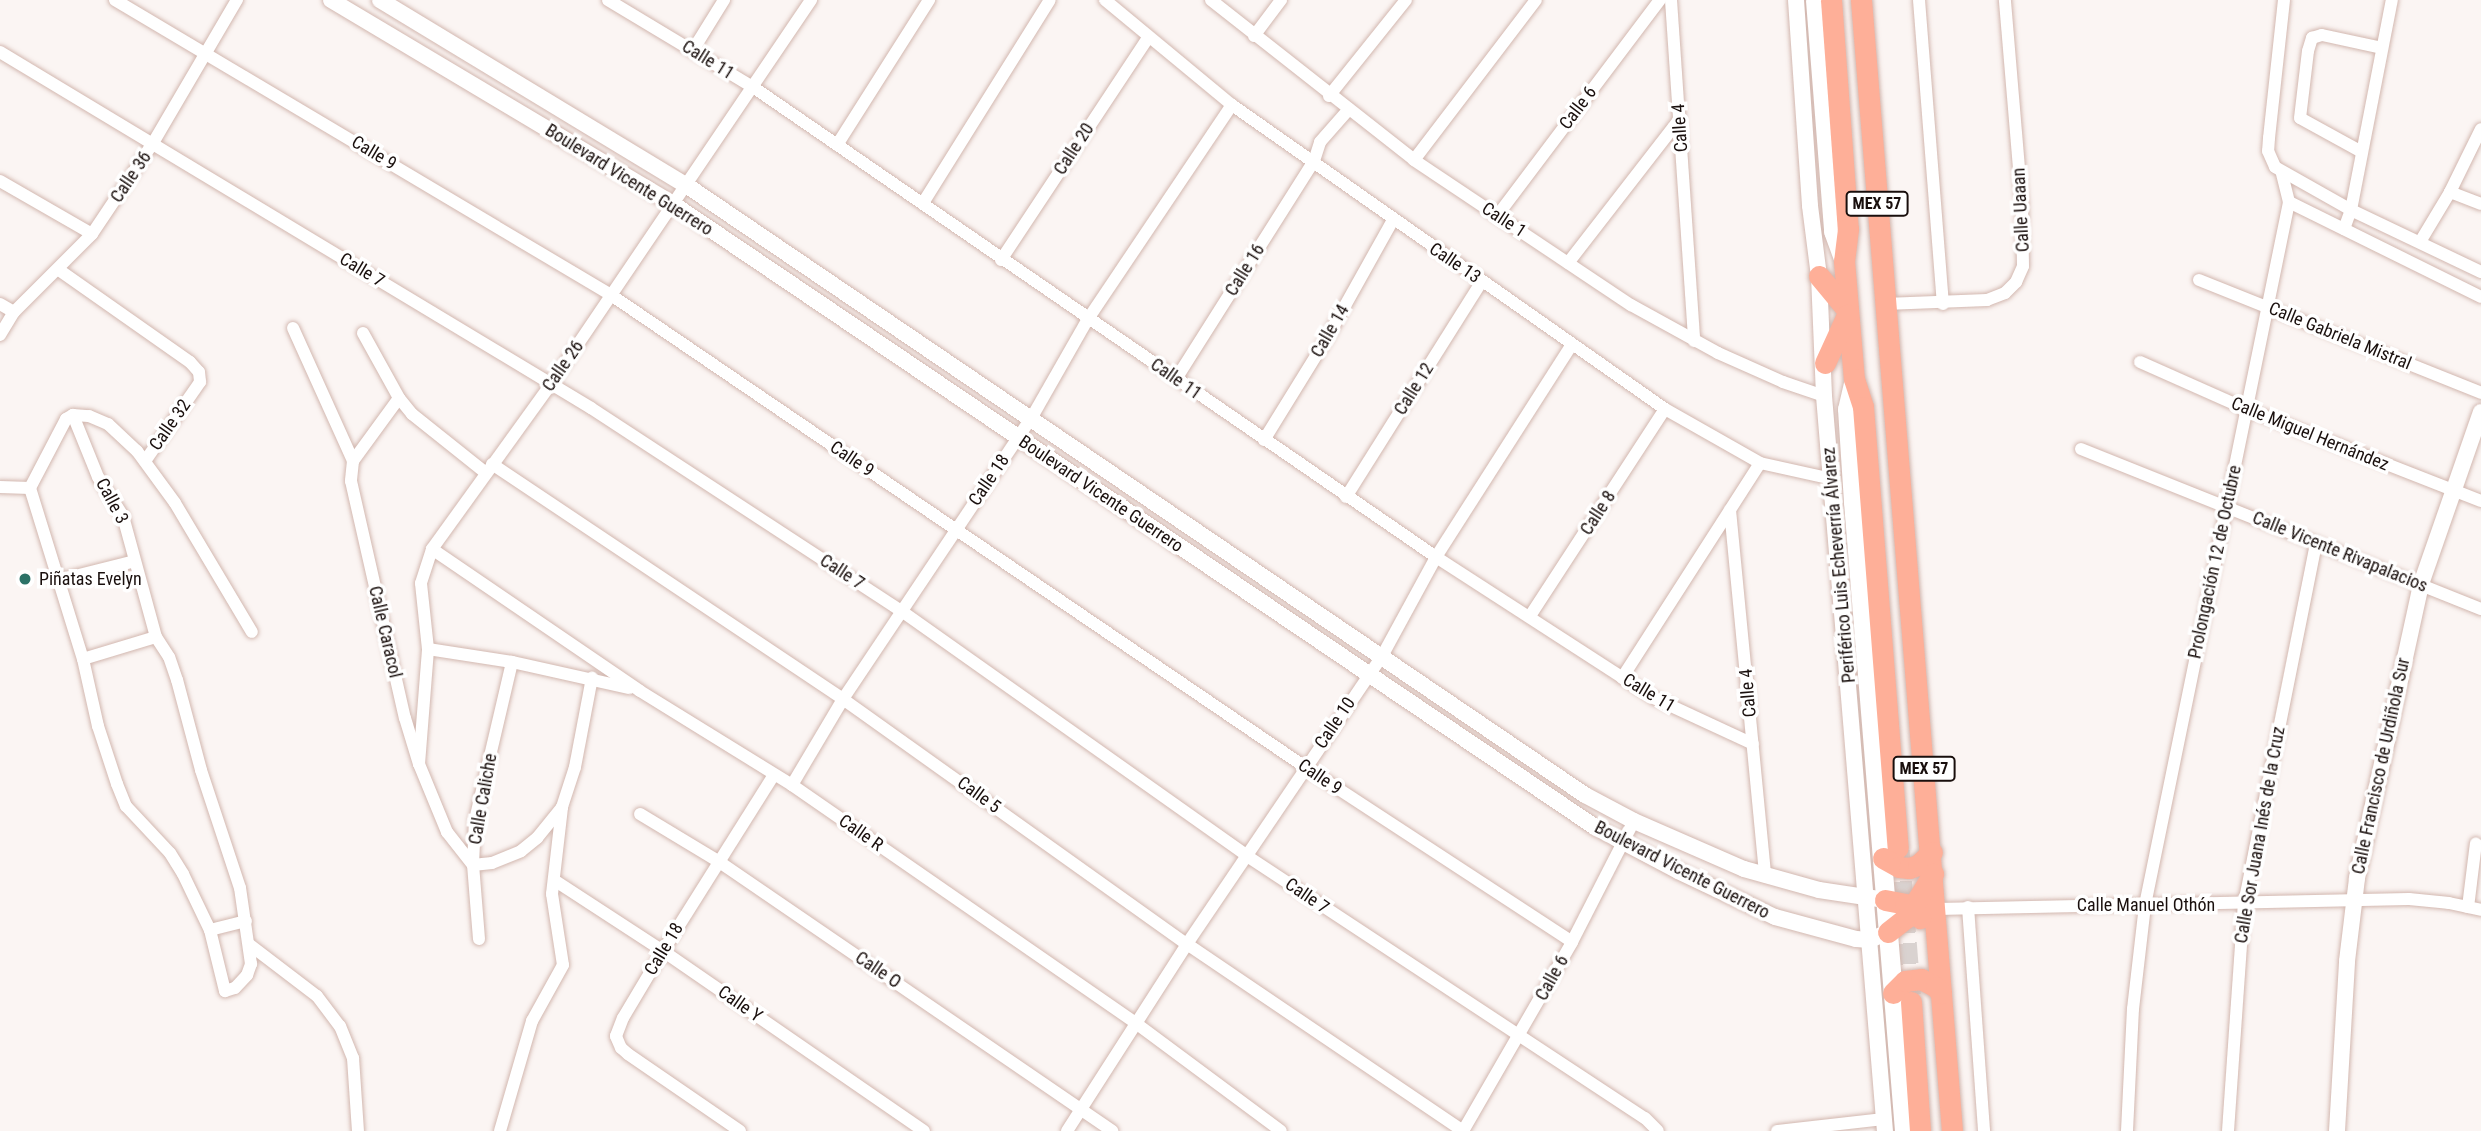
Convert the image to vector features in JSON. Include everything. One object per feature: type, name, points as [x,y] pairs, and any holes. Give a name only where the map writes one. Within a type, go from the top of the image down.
[{"type":"highway","name":"Periférico Luis Echeverría Álvarez","points":[[1831,0],[1848,229],[1844,261],[1854,379],[1863,407],[1890,853]]},
{"type":"highway","name":"MEX 57","points":[[1861,0],[1937,909],[1952,1131]]},
{"type":"highway","points":[[1819,276],[1848,312],[1825,363]]},
{"type":"highway","points":[[1890,853],[1899,867],[1909,868],[1918,865],[1931,852]]},
{"type":"highway","points":[[1879,936],[1912,910],[1933,874]]},
{"type":"highway","points":[[1876,899],[1895,901],[1912,910],[1938,946]]},
{"type":"highway","points":[[1902,997],[1905,981],[1921,979],[1941,993]]},
{"type":"highway","name":"Periférico Luis Echeverría Álvarez","points":[[1902,997],[1920,1131]]},
{"type":"main road","name":"Periférico Luis Echeverría Álvarez","points":[[1815,0],[1833,231],[1844,261]]},
{"type":"main road","name":"Periférico Luis Echeverría Álvarez","points":[[1890,853],[1876,899],[1879,936],[1902,997],[1904,1131]]},
{"type":"street","name":"Calle 9","points":[[115,0],[206,51],[611,295],[1304,767],[1572,942]]},
{"type":"street","name":"Calle 36","points":[[0,335],[14,312],[59,270],[92,234],[153,143],[237,0]]},
{"type":"street","name":"Boulevard Vicente Guerrero","points":[[331,0],[673,204],[1367,676],[1624,844],[1775,916],[1833,935],[1879,936]]},
{"type":"street","name":"Boulevard Vicente Guerrero","points":[[380,0],[686,185],[1032,417],[1527,757],[1634,821],[1765,876],[1819,890],[1876,899]]},
{"type":"street","name":"Calle 11","points":[[608,0],[753,87],[1346,496],[1622,678],[1684,714],[1753,744]]},
{"type":"street","points":[[693,50],[723,0]]},
{"type":"street","name":"Calle 26","points":[[419,764],[428,649],[421,583],[432,550],[551,384],[811,0]]},
{"type":"street","points":[[837,145],[929,0]]},
{"type":"street","points":[[923,203],[1050,0]]},
{"type":"street","name":"Calle 13","points":[[1105,0],[1231,104],[1665,409],[1760,463],[1832,479]]},
{"type":"street","name":"Calle 1","points":[[1211,0],[1329,96],[1414,160],[1631,305],[1694,341],[1783,383],[1824,396]]},
{"type":"street","points":[[1254,36],[1281,0]]},
{"type":"street","points":[[1329,96],[1406,0]]},
{"type":"street","points":[[1414,160],[1536,0]]},
{"type":"street","name":"Calle 6","points":[[1497,216],[1660,0]]},
{"type":"street","name":"Calle 4","points":[[1671,0],[1694,341]]},
{"type":"street","name":"Periférico Luis Echeverría Álvarez","points":[[1796,0],[1810,206],[1819,276],[1825,363],[1824,396],[1876,899]]},
{"type":"street","points":[[1919,0],[1943,304]]},
{"type":"street","name":"Calle Uaaan","points":[[1885,304],[1943,304],[1987,300],[2005,293],[2016,282],[2023,266],[2023,217],[2005,0]]},
{"type":"street","name":"Prolongación 12 de Octubre","points":[[2127,1131],[2133,1009],[2145,905],[2288,201],[2283,173],[2275,167],[2269,151],[2284,0]]},
{"type":"street","points":[[2344,229],[2351,210],[2360,151],[2392,0]]},
{"type":"street","points":[[2360,151],[2300,118],[2308,51],[2312,38],[2322,34],[2382,48]]},
{"type":"street","name":"Calle 20","points":[[1001,260],[1148,38]]},
{"type":"street","name":"Calle 7","points":[[0,52],[551,384],[902,612],[1247,856],[1645,1118],[1658,1131]]},
{"type":"street","name":"Calle 18","points":[[792,785],[843,699],[1032,417],[1088,319],[1231,104]]},
{"type":"street","name":"Calle 16","points":[[1176,379],[1314,160],[1320,142],[1349,109]]},
{"type":"street","points":[[1569,263],[1679,120]]},
{"type":"street","points":[[2420,242],[2450,192],[2481,129]]},
{"type":"street","points":[[2283,173],[2351,210],[2481,272]]},
{"type":"street","points":[[0,181],[92,234]]},
{"type":"street","points":[[2450,192],[2481,204]]},
{"type":"street","points":[[2288,201],[2481,297]]},
{"type":"street","name":"Calle 14","points":[[1264,440],[1327,338],[1393,220]]},
{"type":"street","name":"Calle 32","points":[[59,270],[190,362],[199,372],[200,382],[145,461],[108,424],[89,416],[73,415]]},
{"type":"street","name":"Calle Gabriela Mistral","points":[[2199,280],[2481,393]]},
{"type":"street","name":"Calle 12","points":[[1346,496],[1482,281]]},
{"type":"street","points":[[0,304],[14,312]]},
{"type":"street","points":[[293,328],[353,461],[399,398]]},
{"type":"street","name":"Calle 5","points":[[363,333],[399,398],[427,428],[843,699],[1187,944],[1463,1131]]},
{"type":"street","name":"Calle 10","points":[[1067,1131],[1304,767],[1381,658],[1436,557],[1571,345]]},
{"type":"street","name":"Calle Miguel Hernández","points":[[2140,362],[2246,409],[2481,501]]},
{"type":"street","name":"Calle 8","points":[[1530,616],[1665,409]]},
{"type":"street","name":"Calle Francisco de Urdiñola Sur","points":[[2337,1131],[2342,1021],[2354,900],[2421,584],[2481,412]]},
{"type":"street","points":[[73,415],[60,427],[30,488],[83,659],[98,726],[126,806],[170,853],[209,930],[246,921]]},
{"type":"street","name":"Calle 3","points":[[73,415],[99,477],[123,516],[156,637],[169,657],[177,680],[201,770],[240,888],[251,964],[247,975],[236,988],[225,991],[209,930]]},
{"type":"street","name":"Calle Vicente Rivapalacios","points":[[2081,449],[2481,608]]},
{"type":"street","points":[[145,461],[187,522],[252,632]]},
{"type":"street","name":"Calle Caracol","points":[[353,461],[351,481],[355,507],[419,764],[447,832],[473,865]]},
{"type":"street","points":[[1622,678],[1760,463]]},
{"type":"street","points":[[0,487],[30,488]]},
{"type":"street","name":"Calle 4","points":[[1730,510],[1765,876]]},
{"type":"street","name":"Calle Sor Juana Inés de la Cruz","points":[[2228,1131],[2244,904],[2316,543]]},
{"type":"street","name":"Calle R","points":[[432,550],[640,691],[792,785],[1137,1024],[1281,1131]]},
{"type":"street","points":[[59,580],[135,561]]},
{"type":"street","points":[[83,659],[156,637]]},
{"type":"street","points":[[428,649],[512,662],[640,691]]},
{"type":"street","name":"Calle Caliche","points":[[479,939],[473,865],[475,820],[512,662]]},
{"type":"street","points":[[500,1131],[532,1021],[563,965],[552,894],[562,807],[572,777],[592,678]]},
{"type":"street","name":"Calle 18","points":[[740,1131],[628,1054],[618,1042],[618,1029],[718,861],[774,775]]},
{"type":"street","points":[[473,865],[492,863],[520,852],[537,838],[562,807]]},
{"type":"street","name":"Calle O","points":[[640,814],[718,861],[1113,1131]]},
{"type":"street","name":"Calle 6","points":[[1463,1131],[1572,942],[1634,821]]},
{"type":"street","points":[[2474,909],[2476,843]]},
{"type":"street","name":"Calle Y","points":[[554,880],[663,951],[924,1131]]},
{"type":"street","name":"Calle Manuel Othón","points":[[1937,909],[2431,900],[2474,909]]},
{"type":"street","points":[[1968,907],[1984,1131]]},
{"type":"street","name":"Periférico Luis Echeverría Álvarez","points":[[1879,936],[1885,1125]]},
{"type":"street","points":[[250,945],[317,996],[340,1027],[353,1058],[358,1131]]},
{"type":"street","points":[[1777,1131],[1885,1125]]},
{"type":"tunnel","points":[[1899,850],[1911,1002]]},
{"type":"place","name":"Piñatas Evelyn","points":[[25,579]]}]
